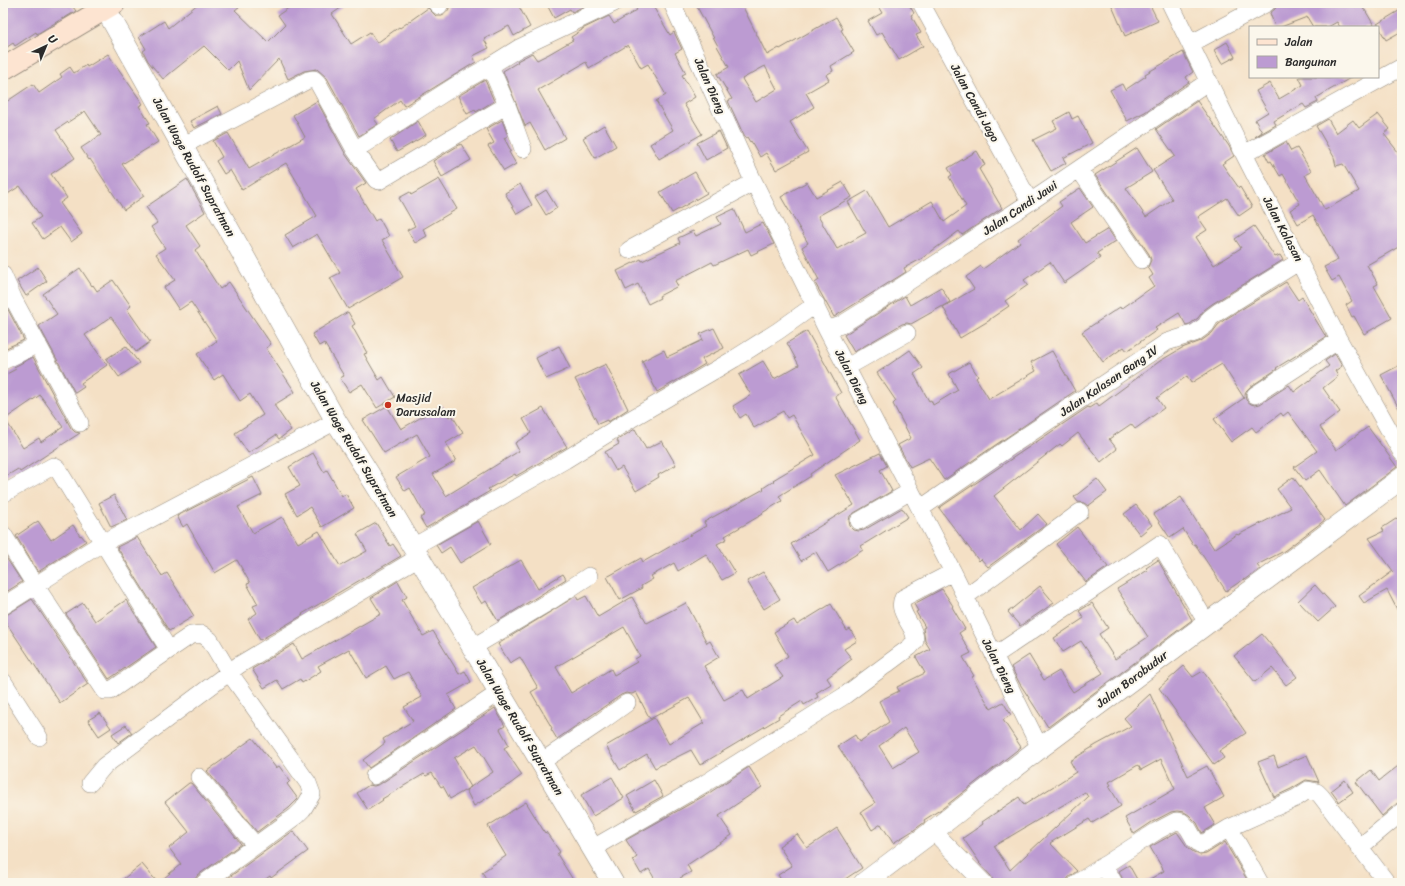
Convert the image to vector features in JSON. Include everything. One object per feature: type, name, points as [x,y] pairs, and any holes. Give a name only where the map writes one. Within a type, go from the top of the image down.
[{"type":"main road","points":[[3,69],[110,6]]},
{"type":"street","points":[[355,150],[458,84],[519,48],[614,3]]},
{"type":"street","name":"Jalan Dieng","points":[[672,3],[754,182],[847,368],[953,572],[1040,748]]},
{"type":"street","name":"Jalan Candi Jago","points":[[920,3],[1030,202]]},
{"type":"street","name":"Jalan Kalasan","points":[[1170,3],[1244,154],[1340,340],[1402,453]]},
{"type":"street","points":[[1190,44],[1267,3]]},
{"type":"street","name":"Jalan Wage Rudolf Supratman","points":[[110,6],[109,15],[336,421],[500,692],[613,883]]},
{"type":"street","points":[[490,66],[507,105],[523,149]]},
{"type":"street","points":[[1244,154],[1402,67]]},
{"type":"street","points":[[182,146],[308,80],[314,79],[318,83],[355,150],[376,180],[379,181],[507,105]]},
{"type":"street","name":"Jalan Candi Jawi","points":[[828,330],[841,325],[876,303],[1030,202],[1209,81]]},
{"type":"street","points":[[1079,169],[1141,260]]},
{"type":"street","points":[[628,250],[754,182]]},
{"type":"street","name":"Jalan Kalasan Gang IV","points":[[920,509],[1167,342],[1195,333],[1206,325],[1210,318],[1218,312],[1300,261]]},
{"type":"street","points":[[3,275],[14,300],[80,423]]},
{"type":"street","points":[[90,782],[104,766],[234,668],[416,552],[631,419],[734,359],[778,331],[816,304]]},
{"type":"street","points":[[847,368],[907,333]]},
{"type":"street","points":[[1255,395],[1340,340]]},
{"type":"street","points":[[3,361],[38,344]]},
{"type":"street","points":[[3,606],[102,543],[143,523],[336,421]]},
{"type":"street","points":[[3,494],[53,466],[59,470],[102,543],[169,650]]},
{"type":"street","name":"Jalan Borobudur","points":[[864,883],[933,832],[1040,748],[1402,478]]},
{"type":"street","points":[[859,521],[911,491]]},
{"type":"street","points":[[965,597],[1080,512]]},
{"type":"street","points":[[3,534],[99,683],[107,692],[191,635],[202,634],[210,640],[234,668],[308,783],[312,794],[303,809],[296,816],[204,883]]},
{"type":"street","points":[[994,656],[1160,544],[1207,623]]},
{"type":"street","points":[[592,848],[704,784],[844,696],[910,647],[915,641],[914,632],[901,608],[903,598],[953,572]]},
{"type":"street","points":[[473,647],[550,602],[589,576]]},
{"type":"street","points":[[3,681],[39,738]]},
{"type":"street","points":[[374,776],[500,692]]},
{"type":"street","points":[[541,762],[602,721],[627,702]]},
{"type":"street","points":[[200,777],[255,845]]},
{"type":"street","points":[[1077,883],[1157,831],[1176,821],[1182,822],[1188,828],[1195,840],[1201,845],[1229,828],[1296,798],[1308,790],[1312,790],[1321,796],[1386,883]]},
{"type":"street","points":[[1359,848],[1402,812]]},
{"type":"street","points":[[1229,828],[1260,883]]},
{"type":"street","points":[[933,832],[980,879]]},
{"type":"street","points":[[1104,865],[1114,883]]},
{"type":"building","points":[[3,3],[70,3],[76,11],[37,34],[36,32],[15,46],[13,43],[3,50]]},
{"type":"building","points":[[199,3],[244,3],[235,10],[268,42],[285,25],[278,15],[296,3],[348,3],[332,14],[351,44],[370,32],[377,43],[428,8],[436,16],[442,16],[449,9],[448,3],[517,3],[530,27],[514,36],[509,26],[484,39],[489,48],[473,56],[476,62],[404,106],[400,100],[374,119],[378,124],[359,136],[327,78],[317,69],[304,71],[288,79],[279,59],[249,90],[237,61],[228,70],[204,46],[163,79],[148,61],[143,51],[146,49],[139,37],[164,21],[168,28]]},
{"type":"building","points":[[546,3],[591,3],[572,12],[570,9],[554,18]]},
{"type":"building","points":[[643,3],[651,3],[670,35],[674,32],[682,49],[675,53],[686,73],[682,75],[695,97],[684,104],[702,134],[659,159],[650,144],[673,130],[656,101],[666,95],[648,64],[641,68],[628,45],[589,68],[586,62],[538,90],[565,138],[545,150],[530,123],[525,126],[503,71],[532,53],[537,60],[549,54],[573,40],[571,37],[582,29],[609,16],[614,24],[637,10],[635,7]]},
{"type":"building","points":[[695,3],[741,3],[767,55],[836,17],[843,29],[841,30],[854,52],[831,66],[833,71],[826,75],[829,80],[806,93],[814,107],[790,122],[808,152],[776,170],[766,153],[760,157],[751,141],[750,142],[747,137],[745,138],[728,101],[732,99],[717,74],[729,67]],"holes":[[[765,66],[777,89],[756,102],[742,79]]]},
{"type":"building","points":[[876,3],[908,3],[914,13],[911,15],[921,33],[916,35],[923,46],[899,60],[882,32],[876,35],[868,21],[882,13]]},
{"type":"building","points":[[1119,3],[1149,3],[1158,21],[1125,36],[1112,6]]},
{"type":"building","points":[[1277,3],[1360,3],[1374,26],[1339,26],[1337,22],[1330,26],[1312,26],[1307,17],[1284,26],[1275,26],[1270,13],[1275,9]]},
{"type":"building","points":[[1402,9],[1402,31],[1386,40],[1377,24]]},
{"type":"building","points":[[1227,42],[1235,57],[1222,64],[1214,50]]},
{"type":"building","points":[[1183,52],[1193,72],[1186,77],[1189,82],[1145,112],[1127,121],[1110,90],[1122,84],[1125,90],[1146,76],[1145,74]]},
{"type":"building","points":[[108,54],[143,104],[139,106],[150,123],[147,124],[158,142],[122,164],[144,196],[124,210],[90,159],[89,160],[81,148],[101,135],[85,111],[56,130],[75,158],[51,174],[67,198],[60,203],[82,234],[71,242],[60,227],[43,239],[32,223],[41,217],[20,186],[3,197],[3,104],[33,84],[39,93],[62,77],[60,74],[70,67],[74,73]]},
{"type":"building","points":[[1300,78],[1350,78],[1316,98],[1318,102],[1306,108],[1303,104],[1274,121],[1276,125],[1255,137],[1262,132],[1255,120],[1268,112],[1256,91],[1270,83],[1279,99],[1303,85]]},
{"type":"building","points":[[485,80],[494,101],[476,112],[475,110],[467,114],[458,96]]},
{"type":"building","points":[[317,101],[346,155],[366,183],[356,189],[375,221],[379,218],[389,236],[382,240],[403,277],[348,309],[330,278],[340,273],[317,234],[293,248],[285,235],[317,216],[286,163],[242,190],[230,170],[224,174],[216,161],[222,157],[213,141],[228,133],[249,169],[305,137],[293,115]]},
{"type":"building","points":[[1197,101],[1229,146],[1234,156],[1222,164],[1239,188],[1240,187],[1252,207],[1239,216],[1227,198],[1198,217],[1207,230],[1196,237],[1214,265],[1241,248],[1235,239],[1254,226],[1275,257],[1280,255],[1283,260],[1212,304],[1190,324],[1186,325],[1179,313],[1155,328],[1157,330],[1127,351],[1124,347],[1103,362],[1082,332],[1120,307],[1121,309],[1154,286],[1149,278],[1153,275],[1148,267],[1151,260],[1149,254],[1095,175],[1137,148],[1152,172],[1126,188],[1146,217],[1172,199],[1153,170],[1175,156],[1156,129]]},
{"type":"building","points":[[218,106],[222,114],[194,128],[190,121]]},
{"type":"building","points":[[1069,112],[1072,119],[1078,116],[1092,143],[1063,158],[1066,163],[1051,171],[1033,140],[1057,128],[1053,121]]},
{"type":"building","points":[[1378,114],[1390,129],[1384,134],[1402,157],[1402,245],[1367,265],[1378,284],[1374,286],[1392,318],[1364,334],[1354,316],[1352,317],[1346,305],[1352,301],[1339,277],[1332,281],[1324,267],[1338,260],[1313,215],[1298,224],[1290,210],[1300,204],[1283,174],[1280,176],[1271,161],[1269,162],[1265,154],[1286,142],[1291,151],[1297,148],[1311,171],[1305,175],[1325,210],[1359,191],[1343,164],[1336,166],[1334,157],[1316,126],[1328,119],[1336,133],[1353,120],[1359,128]]},
{"type":"building","points":[[502,120],[508,136],[504,138],[511,151],[509,152],[516,164],[504,171],[488,146],[494,143],[486,129]]},
{"type":"building","points":[[418,121],[426,135],[397,152],[390,140]]},
{"type":"building","points":[[604,125],[616,146],[595,158],[583,138]]},
{"type":"building","points":[[719,131],[727,148],[706,160],[697,143]]},
{"type":"building","points":[[461,144],[471,160],[442,177],[433,161]]},
{"type":"building","points":[[977,151],[985,165],[979,169],[1002,208],[962,235],[959,231],[921,259],[904,268],[906,272],[834,317],[815,283],[819,280],[802,247],[808,243],[781,197],[807,182],[816,197],[843,182],[852,197],[818,216],[837,249],[866,233],[848,202],[867,191],[888,227],[932,201],[944,222],[966,206],[949,177],[952,175],[948,168]]},
{"type":"building","points":[[695,172],[707,193],[672,213],[660,192]]},
{"type":"building","points":[[187,179],[205,212],[186,225],[200,246],[195,250],[220,289],[229,282],[271,344],[266,348],[295,392],[274,405],[291,430],[279,439],[276,435],[248,453],[235,433],[263,415],[250,394],[240,401],[223,374],[214,380],[197,354],[217,341],[191,302],[179,310],[164,287],[175,280],[156,254],[165,248],[151,227],[157,223],[146,207]]},
{"type":"building","points":[[439,179],[457,209],[423,229],[427,236],[415,243],[407,230],[415,226],[399,198],[410,192],[411,195]]},
{"type":"building","points":[[520,184],[532,205],[517,214],[505,193]]},
{"type":"building","points":[[1080,188],[1093,207],[1071,222],[1085,243],[1108,229],[1116,241],[1097,253],[1100,258],[1064,283],[1050,262],[1024,280],[1028,285],[1005,301],[1009,306],[990,320],[960,338],[943,307],[974,289],[966,277],[981,266],[983,269],[1020,242],[1018,239],[1062,206],[1059,202]]},
{"type":"building","points":[[546,190],[557,208],[546,215],[535,197]]},
{"type":"building","points":[[734,209],[745,232],[763,223],[774,244],[751,255],[748,249],[714,265],[712,262],[675,281],[678,286],[659,296],[660,298],[648,304],[638,284],[626,290],[617,271],[641,259],[642,261],[680,243],[678,238],[693,231],[696,236],[721,224],[717,217]]},
{"type":"building","points":[[38,267],[47,281],[26,296],[17,281]]},
{"type":"building","points":[[80,268],[97,291],[113,280],[131,306],[127,309],[150,342],[136,352],[111,317],[85,335],[107,365],[81,383],[84,387],[75,393],[39,326],[57,314],[43,294]]},
{"type":"building","points":[[1286,282],[1298,300],[1302,297],[1326,337],[1276,368],[1277,369],[1250,387],[1246,391],[1246,400],[1251,404],[1260,404],[1289,385],[1294,392],[1329,366],[1325,361],[1335,354],[1342,366],[1335,371],[1338,376],[1323,388],[1340,412],[1320,427],[1336,450],[1368,427],[1397,467],[1345,506],[1320,470],[1305,481],[1294,467],[1317,451],[1288,412],[1283,416],[1281,413],[1256,432],[1252,427],[1231,442],[1214,419],[1244,398],[1222,364],[1191,383],[1187,376],[1157,398],[1164,408],[1135,429],[1131,424],[1109,439],[1117,449],[1101,462],[1078,433],[1062,446],[1060,444],[994,496],[1021,530],[1038,514],[1047,524],[988,567],[981,559],[979,561],[939,508],[1088,407],[1089,408],[1097,403],[1099,406],[1160,361],[1182,348],[1201,341],[1212,333],[1224,320]]},
{"type":"building","points":[[941,287],[950,302],[911,324],[902,324],[854,352],[844,335],[905,296],[910,305]]},
{"type":"building","points":[[3,300],[24,340],[4,349],[3,347]]},
{"type":"building","points":[[348,312],[355,324],[352,326],[367,353],[364,354],[379,380],[383,377],[395,397],[377,408],[362,384],[349,392],[340,378],[344,376],[324,343],[319,346],[312,334]]},
{"type":"building","points":[[714,328],[724,348],[702,359],[705,364],[657,392],[642,361],[664,350],[667,357],[703,340],[700,334]]},
{"type":"building","points":[[807,331],[841,393],[835,396],[860,440],[810,474],[811,476],[779,496],[782,501],[725,536],[727,539],[717,544],[735,573],[722,580],[706,554],[678,571],[674,563],[651,576],[653,579],[641,586],[642,588],[620,600],[607,577],[641,558],[643,562],[706,526],[704,522],[764,489],[763,488],[774,481],[773,480],[815,455],[792,415],[787,418],[783,411],[754,428],[746,414],[740,418],[733,406],[751,395],[739,375],[763,361],[774,379],[799,365],[787,343]]},
{"type":"building","points":[[126,346],[139,363],[119,377],[106,359]]},
{"type":"building","points":[[559,346],[570,368],[546,379],[536,358]]},
{"type":"building","points":[[910,350],[923,368],[914,374],[929,401],[931,400],[933,405],[958,390],[949,374],[969,362],[978,376],[976,378],[989,399],[1036,371],[1031,362],[1052,351],[1075,391],[944,480],[929,458],[910,467],[898,445],[911,438],[893,404],[896,401],[877,373]]},
{"type":"building","points":[[33,357],[71,428],[75,432],[80,433],[20,472],[18,469],[3,478],[3,376],[16,369],[14,367]],"holes":[[[40,395],[63,427],[41,442],[39,438],[23,448],[5,419]]]},
{"type":"building","points":[[606,364],[628,409],[608,422],[607,420],[598,424],[575,379]]},
{"type":"building","points":[[1402,364],[1402,414],[1381,375]]},
{"type":"building","points":[[442,405],[449,417],[452,415],[463,433],[446,443],[456,461],[433,474],[446,496],[519,451],[515,443],[531,433],[523,419],[543,408],[567,447],[516,476],[515,474],[488,489],[490,491],[426,528],[420,518],[425,515],[410,488],[405,491],[396,477],[430,457],[417,434],[384,453],[363,420],[387,406],[401,429]]},
{"type":"building","points":[[635,429],[646,449],[662,441],[676,465],[658,475],[659,477],[636,491],[622,467],[616,471],[605,452],[619,444],[617,440]]},
{"type":"building","points":[[313,453],[324,472],[327,470],[342,496],[346,494],[354,508],[322,527],[310,507],[297,515],[285,494],[300,486],[289,467]]},
{"type":"building","points":[[880,453],[887,466],[880,470],[892,491],[850,516],[850,526],[854,530],[864,530],[902,508],[908,517],[861,546],[863,550],[828,572],[816,552],[801,561],[791,544],[854,505],[835,475]]},
{"type":"building","points":[[253,477],[262,495],[238,507],[253,533],[282,517],[298,543],[319,531],[340,566],[367,551],[357,534],[376,523],[390,546],[393,544],[401,556],[260,640],[248,619],[257,613],[253,606],[258,604],[247,584],[250,583],[237,560],[215,573],[187,524],[183,527],[177,516]]},
{"type":"building","points":[[1293,477],[1325,520],[1284,551],[1257,565],[1260,569],[1226,591],[1195,544],[1193,545],[1183,529],[1170,538],[1154,514],[1181,497],[1214,549],[1237,534],[1238,535],[1291,508],[1277,489]]},
{"type":"building","points":[[1097,479],[1107,492],[1088,506],[1084,503],[1078,502],[1074,497]]},
{"type":"building","points":[[114,495],[127,520],[111,527],[99,503]]},
{"type":"building","points":[[1136,505],[1152,525],[1140,535],[1124,514]]},
{"type":"building","points":[[1402,515],[1402,619],[1387,590],[1364,603],[1359,596],[1393,571],[1369,538],[1384,531],[1382,528]]},
{"type":"building","points":[[38,521],[51,540],[73,525],[80,536],[81,535],[86,541],[38,572],[16,536]]},
{"type":"building","points":[[478,521],[491,544],[460,563],[450,547],[441,553],[436,545]]},
{"type":"building","points":[[1077,527],[1108,567],[1086,582],[1056,544]]},
{"type":"building","points":[[137,537],[162,576],[167,573],[194,616],[169,631],[117,547]]},
{"type":"building","points":[[3,553],[22,582],[3,594]]},
{"type":"building","points":[[521,560],[538,589],[563,574],[566,579],[498,621],[486,601],[482,604],[472,588]]},
{"type":"building","points":[[1158,560],[1192,620],[1048,727],[1020,684],[1011,667],[1029,655],[1044,680],[1059,671],[1073,692],[1103,673],[1081,641],[1063,652],[1054,638],[1084,618],[1079,611],[1092,603],[1108,628],[1099,634],[1115,659],[1148,637],[1117,589],[1148,570],[1146,568]]},
{"type":"building","points":[[763,572],[780,599],[764,609],[747,581]]},
{"type":"building","points":[[398,581],[407,597],[402,600],[423,636],[433,631],[459,674],[465,671],[471,682],[448,695],[456,709],[369,768],[363,760],[385,743],[383,739],[413,721],[404,707],[422,697],[408,672],[394,679],[386,666],[366,678],[349,649],[318,666],[321,671],[302,683],[300,679],[283,689],[277,680],[264,688],[252,669],[294,644],[302,659],[381,614],[371,598]]},
{"type":"building","points":[[1315,585],[1335,607],[1318,622],[1298,601]]},
{"type":"building","points":[[1040,586],[1054,603],[1020,626],[1008,612]]},
{"type":"building","points":[[942,589],[965,629],[959,633],[971,653],[963,657],[974,676],[972,677],[991,709],[1003,702],[1011,715],[1003,720],[1021,747],[943,808],[924,820],[925,822],[893,843],[881,824],[872,830],[861,812],[875,803],[838,746],[855,735],[859,742],[889,722],[879,701],[899,691],[897,687],[925,673],[916,657],[930,649],[925,641],[923,628],[925,627],[916,612],[918,611],[914,604]],"holes":[[[904,728],[919,752],[893,768],[879,746]]]},
{"type":"building","points":[[576,596],[578,600],[586,596],[598,617],[632,597],[647,623],[686,603],[707,643],[710,641],[719,657],[704,666],[724,700],[743,690],[748,699],[783,677],[774,665],[788,656],[774,632],[794,620],[797,625],[831,604],[847,631],[850,629],[857,641],[844,649],[852,659],[827,678],[831,684],[816,693],[818,697],[804,705],[802,701],[778,716],[779,718],[700,765],[691,750],[655,768],[647,754],[620,770],[606,746],[654,718],[669,744],[704,723],[689,698],[650,719],[636,692],[632,694],[626,693],[557,739],[531,692],[538,688],[520,657],[510,663],[498,644]],"holes":[[[624,627],[640,656],[635,659],[637,662],[614,675],[611,669],[571,693],[556,667]]]},
{"type":"building","points":[[32,599],[88,684],[60,703],[3,618],[3,616]]},
{"type":"building","points":[[126,600],[156,647],[109,679],[66,614],[83,603],[95,621]]},
{"type":"building","points":[[1262,634],[1297,677],[1286,685],[1272,668],[1255,682],[1234,656]]},
{"type":"building","points":[[1184,666],[1193,677],[1203,671],[1246,733],[1219,751],[1224,758],[1214,765],[1159,688]]},
{"type":"building","points":[[1150,694],[1188,776],[1207,766],[1224,797],[1205,808],[1215,825],[1202,833],[1197,823],[1189,815],[1184,812],[1177,811],[1171,812],[1152,822],[1134,834],[1125,818],[1175,789],[1161,759],[1141,770],[1138,765],[1109,782],[1111,785],[1109,786],[1121,806],[1092,823],[1089,819],[1050,843],[1077,871],[1068,878],[1067,883],[994,883],[991,876],[979,863],[963,838],[983,824],[982,822],[1019,797],[1024,805],[1076,772],[1070,761],[1131,726],[1124,718]],"holes":[[[1085,792],[1088,797],[1010,870],[994,846]]]},
{"type":"building","points":[[495,708],[505,726],[500,729],[509,745],[504,748],[522,775],[474,806],[466,790],[450,799],[443,786],[441,787],[432,773],[426,776],[424,774],[382,799],[383,800],[368,810],[357,793],[369,785],[374,786],[380,784]],"holes":[[[476,745],[493,772],[471,787],[454,758]]]},
{"type":"building","points":[[100,713],[111,728],[99,736],[88,720]]},
{"type":"building","points":[[126,725],[132,733],[118,743],[112,734]]},
{"type":"building","points":[[253,738],[276,768],[279,766],[290,781],[287,784],[298,799],[289,808],[257,832],[207,771]]},
{"type":"building","points":[[1307,755],[1319,782],[1306,780],[1274,797],[1258,762],[1274,756],[1278,767]]},
{"type":"building","points":[[1402,763],[1402,802],[1396,804],[1382,816],[1356,782],[1371,770],[1379,781]]},
{"type":"building","points":[[749,767],[762,787],[719,816],[732,835],[687,865],[691,872],[680,878],[683,883],[657,883],[649,869],[641,874],[633,860],[637,857],[626,840],[709,793]]},
{"type":"building","points":[[612,777],[624,798],[593,816],[581,795]]},
{"type":"building","points":[[654,780],[663,796],[636,811],[627,796]]},
{"type":"building","points":[[1345,780],[1353,792],[1339,802],[1331,791]]},
{"type":"building","points":[[191,783],[241,844],[198,875],[194,883],[158,883],[181,864],[169,848],[189,832],[165,802]]},
{"type":"building","points":[[526,802],[545,833],[546,832],[560,852],[557,854],[575,883],[489,883],[482,872],[506,856],[488,826]]},
{"type":"building","points":[[837,828],[862,868],[839,883],[783,883],[778,875],[792,866],[779,846],[797,834],[807,848]]},
{"type":"building","points":[[293,831],[308,851],[271,878],[270,876],[260,883],[221,883]]},
{"type":"building","points":[[1177,832],[1188,848],[1200,855],[1206,854],[1225,842],[1249,883],[1143,883],[1164,871],[1150,847]]},
{"type":"building","points":[[142,864],[158,883],[118,883]]},
{"type":"building","points":[[1129,865],[1139,883],[1124,883],[1119,871]]},
{"type":"place","name":"Masjid Darussalam","points":[[388,405]]}]
